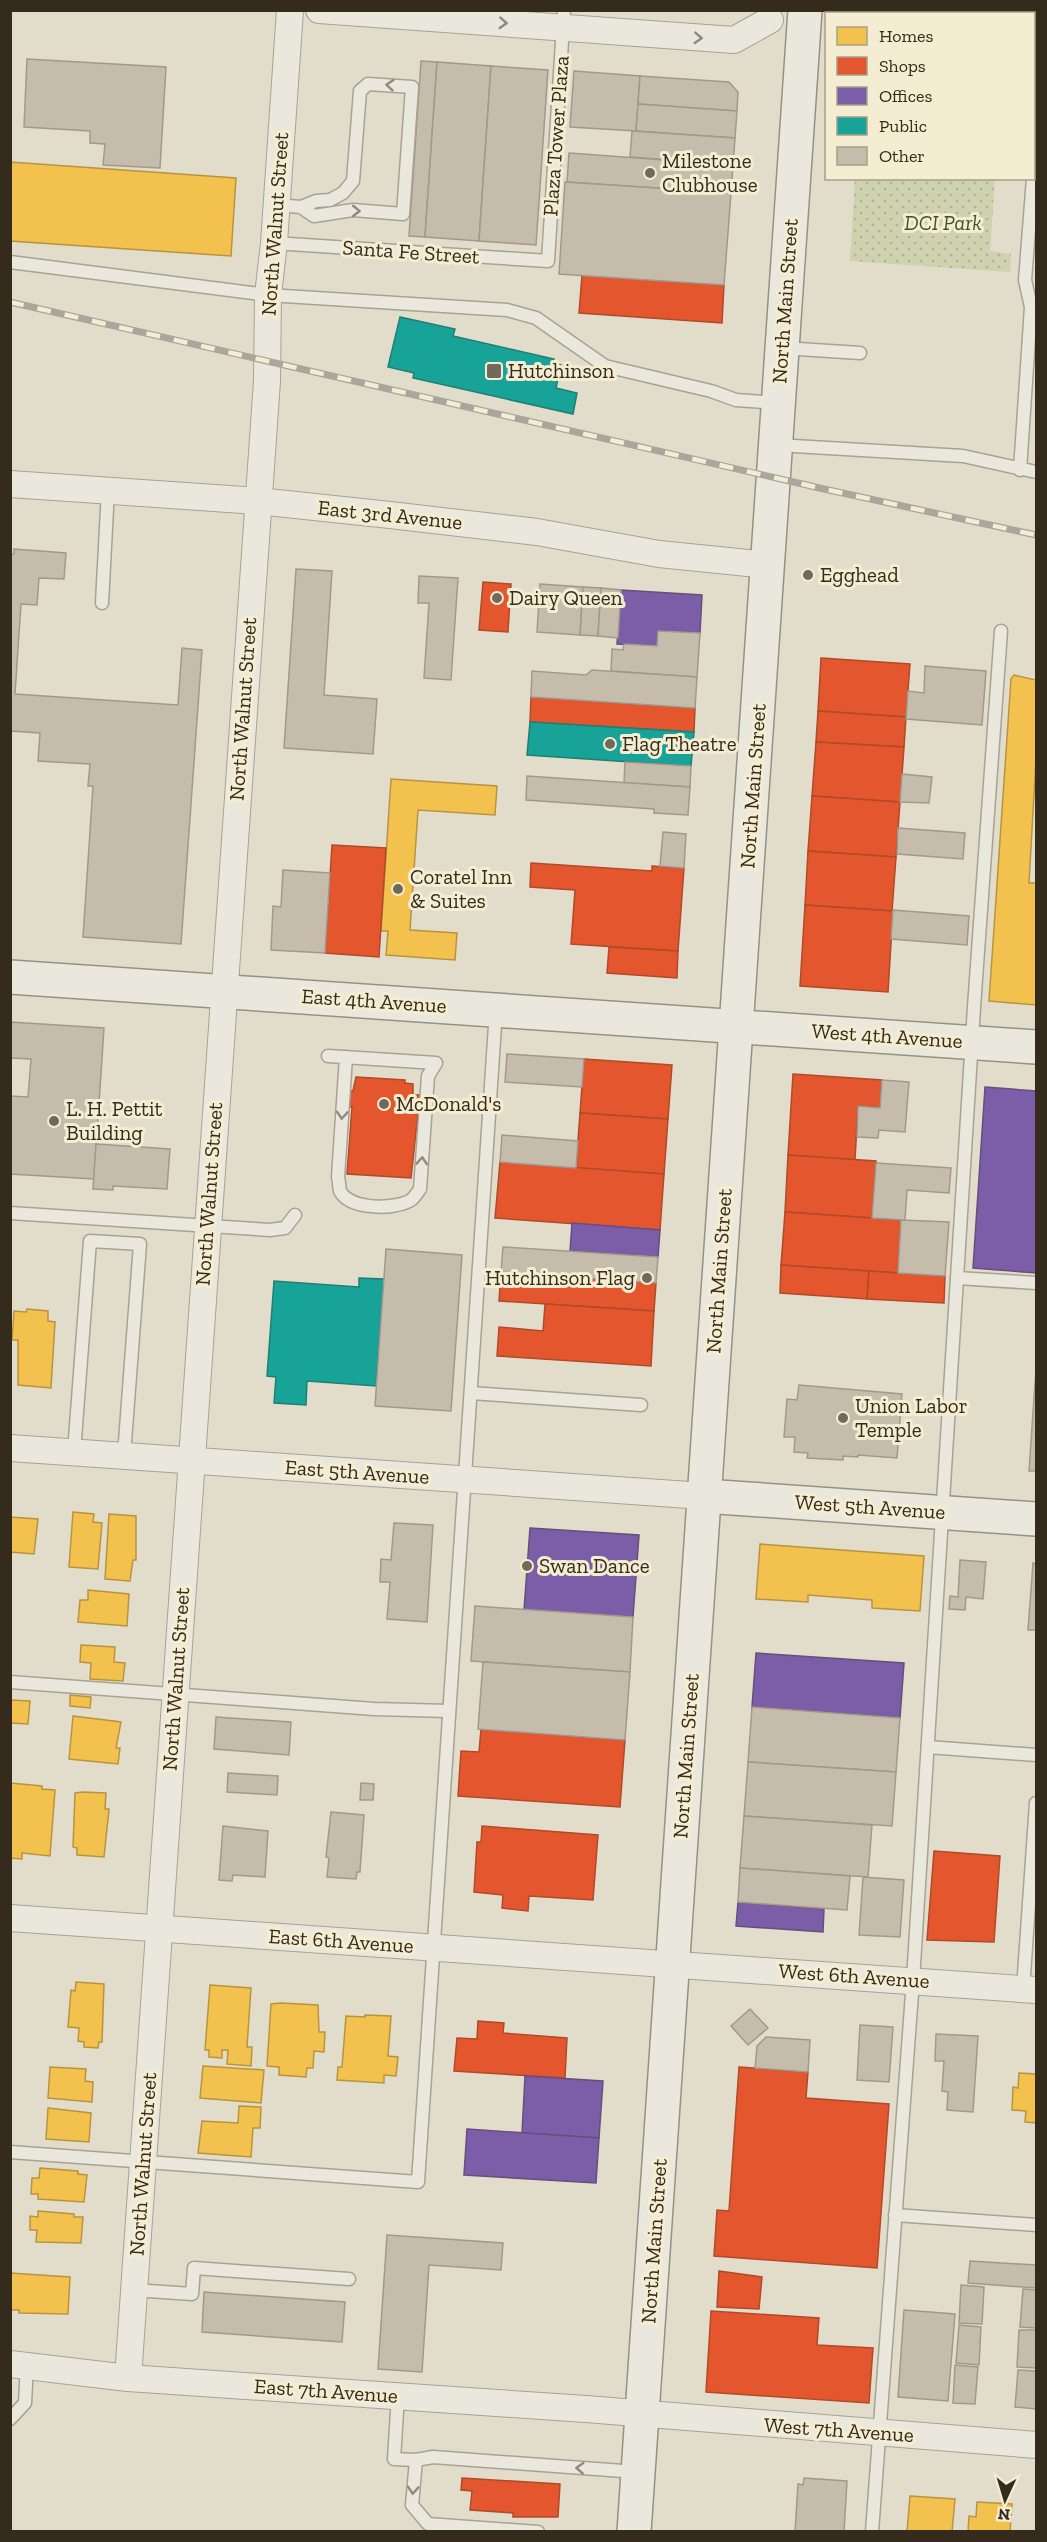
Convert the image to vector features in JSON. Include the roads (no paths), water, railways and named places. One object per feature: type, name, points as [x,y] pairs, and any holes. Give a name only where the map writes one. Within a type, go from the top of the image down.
[{"type":"main road","points":[[1001,10],[1024,12]]},
{"type":"main road","name":"North Main Street","points":[[634,2532],[775,444],[812,18]]},
{"type":"main road","name":"East 4th Avenue","points":[[10,976],[737,1025]]},
{"type":"main road","name":"West 4th Avenue","points":[[737,1025],[1036,1047]]},
{"type":"main road","name":"West 5th Avenue","points":[[704,1496],[1036,1519]]},
{"type":"street","name":"North Walnut Street","points":[[128,2378],[267,381],[268,294],[274,243],[289,206],[290,10]]},
{"type":"street","points":[[319,10],[564,19],[734,40],[763,15],[812,18]]},
{"type":"street","name":"East 3rd Avenue","points":[[10,484],[258,501],[537,532],[659,554],[768,565]]},
{"type":"street","name":"East 5th Avenue","points":[[10,1448],[704,1496]]},
{"type":"street","name":"East 6th Avenue","points":[[10,1918],[671,1963]]},
{"type":"street","name":"West 6th Avenue","points":[[671,1963],[1030,1989]]},
{"type":"street","name":"East 7th Avenue","points":[[19,2365],[128,2378],[642,2414]]},
{"type":"street","name":"West 7th Avenue","points":[[642,2414],[1036,2445]]},
{"type":"lane","name":"Plaza Tower Plaza","points":[[548,261],[564,19]]},
{"type":"lane","points":[[368,84],[412,87],[403,214],[353,210],[314,216],[289,206],[343,193],[352,181],[360,91],[368,84]]},
{"type":"lane","points":[[1035,146],[1036,126]]},
{"type":"lane","points":[[1020,470],[1031,307],[1025,280],[1033,180]]},
{"type":"lane","name":"Santa Fe Street","points":[[274,243],[548,261]]},
{"type":"lane","points":[[10,262],[268,294],[507,310],[536,318],[579,345],[605,366],[711,391],[736,400],[778,404]]},
{"type":"lane","points":[[782,348],[860,353]]},
{"type":"lane","points":[[775,444],[963,456],[1036,472]]},
{"type":"lane","points":[[102,603],[108,490]]},
{"type":"lane","points":[[872,2532],[913,1980],[972,1042],[1001,631]]},
{"type":"lane","points":[[10,2152],[418,2182],[496,1009]]},
{"type":"lane","points":[[328,1056],[346,1057],[436,1063],[428,1076],[420,1190],[412,1200],[397,1205],[373,1205],[352,1202],[340,1191],[338,1177],[346,1057]]},
{"type":"lane","points":[[10,1213],[270,1230],[285,1227],[295,1215]]},
{"type":"lane","points":[[74,1452],[90,1241],[140,1244],[124,1455]]},
{"type":"lane","points":[[957,1278],[1036,1283]]},
{"type":"lane","points":[[471,1393],[641,1405]]},
{"type":"lane","points":[[10,1682],[374,1709],[449,1711]]},
{"type":"lane","points":[[928,1747],[1036,1755]]},
{"type":"lane","points":[[1030,1989],[1036,1803]]},
{"type":"lane","points":[[895,2215],[1036,2225]]},
{"type":"lane","points":[[134,2290],[192,2294],[194,2268],[349,2279]]},
{"type":"lane","points":[[10,2419],[25,2403],[19,2365]]},
{"type":"lane","points":[[398,2396],[394,2458],[416,2460],[433,2457],[638,2472]]},
{"type":"lane","points":[[416,2460],[412,2505],[428,2523],[538,2532]]},
{"type":"railway","points":[[10,302],[824,489],[1036,535]]},
{"type":"place","name":"Milestone Clubhouse","points":[[650,173]]},
{"type":"place","name":"Hutchinson","points":[[494,371]]},
{"type":"place","name":"Egghead","points":[[808,575]]},
{"type":"place","name":"Dairy Queen","points":[[497,598]]},
{"type":"place","name":"Flag Theatre","points":[[610,744]]},
{"type":"place","name":"Coratel Inn & Suites","points":[[398,889]]},
{"type":"place","name":"McDonald's","points":[[384,1104]]},
{"type":"place","name":"L. H. Pettit Building","points":[[54,1121]]},
{"type":"place","name":"Hutchinson Flag","points":[[647,1278]]},
{"type":"place","name":"Union Labor Temple","points":[[843,1418]]},
{"type":"place","name":"Swan Dance","points":[[527,1566]]},
{"type":"park label","name":"DCI Park","points":[[943,223]]}]
